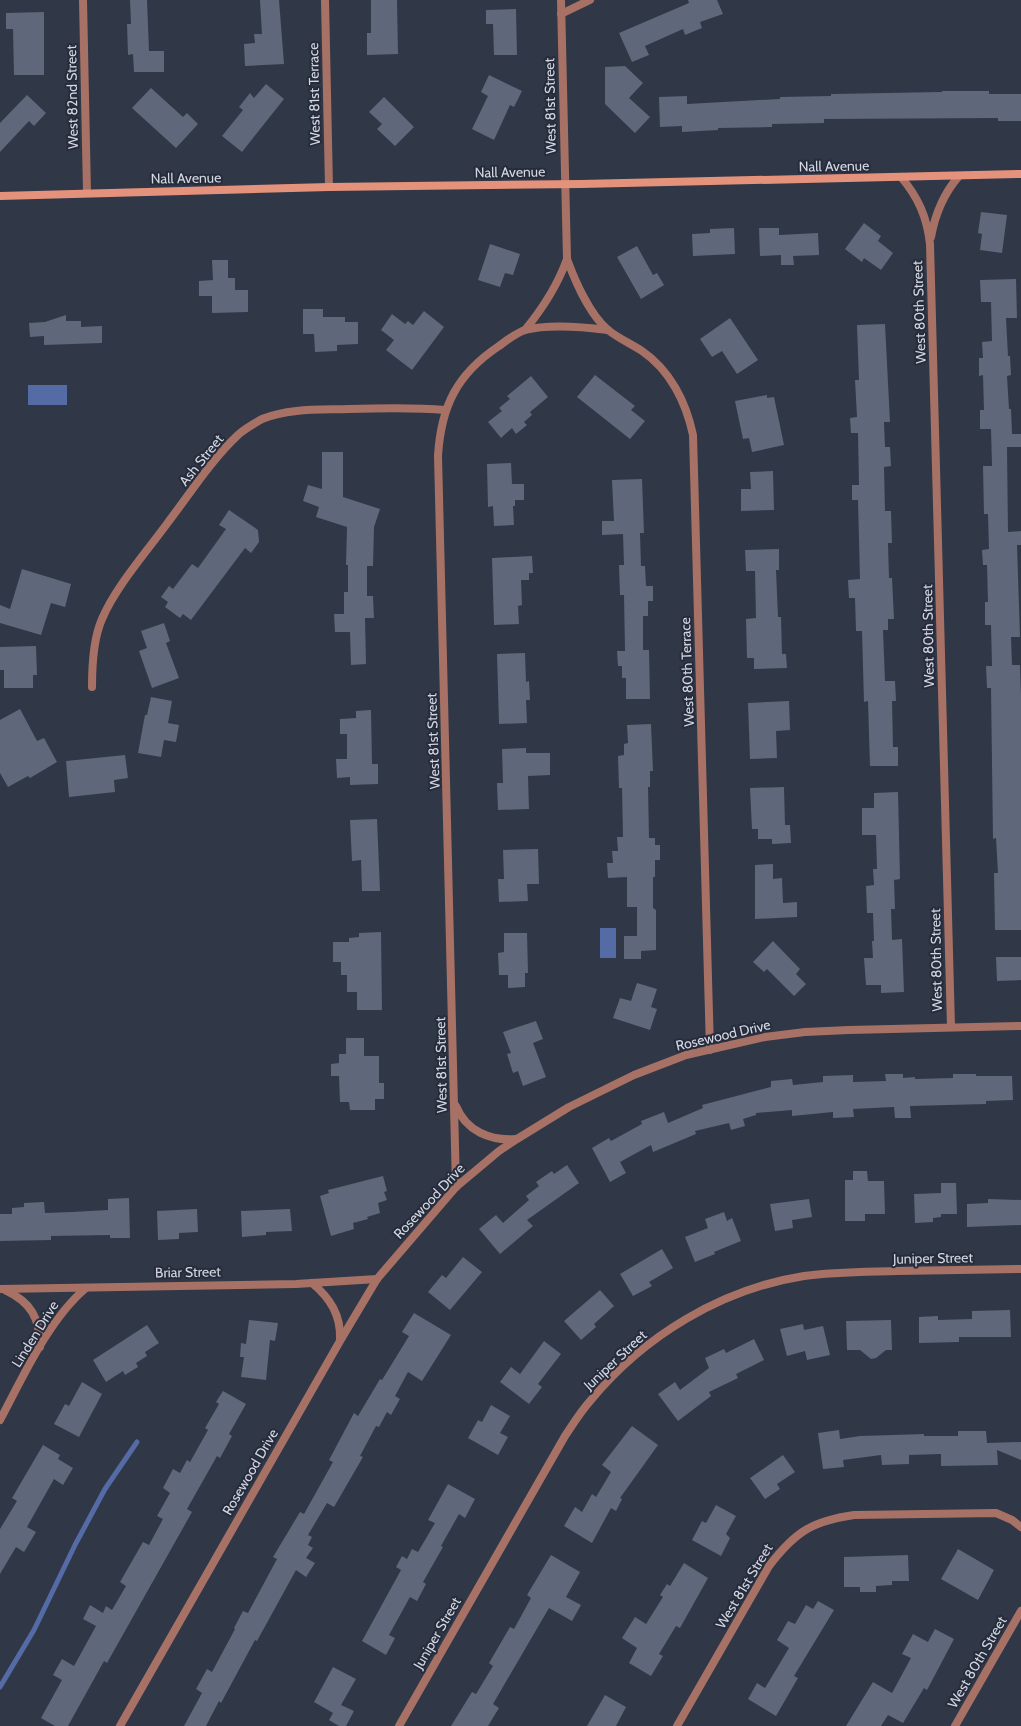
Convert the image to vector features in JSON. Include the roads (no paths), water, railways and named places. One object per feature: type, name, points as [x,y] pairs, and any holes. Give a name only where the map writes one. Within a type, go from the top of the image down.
[{"type":"main road","name":"Nall Avenue","points":[[0,196],[330,187],[565,185],[1021,174]]},
{"type":"street","name":"West 82nd Street","points":[[83,0],[87,193]]},
{"type":"street","name":"West 81st Terrace","points":[[325,0],[330,187]]},
{"type":"street","name":"West 81st Street","points":[[456,1187],[438,456],[439,434],[445,410],[459,383],[473,367],[495,348],[525,330],[551,296],[560,278],[566,260],[561,0]]},
{"type":"street","points":[[561,14],[590,0]]},
{"type":"street","name":"West 80th Street","points":[[930,244],[942,202],[948,189],[959,176]]},
{"type":"street","name":"West 80th Street","points":[[901,177],[921,205],[928,227],[930,244],[951,1027]]},
{"type":"street","name":"West 81st Street","points":[[566,260],[580,292],[599,320],[608,330]]},
{"type":"street","name":"West 81st Street","points":[[525,330],[562,327],[608,330]]},
{"type":"street","name":"West 80th Terrace","points":[[608,330],[643,352],[656,363],[674,385],[688,413],[693,435],[710,1050]]},
{"type":"street","name":"Ash Street","points":[[92,687],[94,649],[102,619],[110,604],[131,572],[219,455],[240,433],[261,420],[282,412],[394,408],[445,410]]},
{"type":"street","name":"Rosewood Drive","points":[[120,1726],[376,1279],[456,1187],[516,1138],[568,1107],[634,1075],[686,1055],[765,1036],[805,1032],[1021,1026]]},
{"type":"street","points":[[454,1102],[460,1115],[474,1130],[495,1139],[516,1138]]},
{"type":"street","name":"Juniper Street","points":[[399,1726],[565,1436],[595,1395],[624,1365],[659,1336],[692,1315],[723,1300],[759,1286],[803,1276],[853,1272],[1021,1269]]},
{"type":"street","name":"Briar Street","points":[[2,1289],[312,1283],[376,1279]]},
{"type":"street","points":[[312,1283],[324,1293],[332,1306],[340,1326],[340,1341]]},
{"type":"street","name":"Linden Drive","points":[[0,1420],[40,1347],[70,1302],[86,1288]]},
{"type":"street","points":[[2,1289],[19,1297],[32,1312],[39,1330],[40,1347]]},
{"type":"street","name":"West 81st Street","points":[[677,1726],[769,1566],[784,1546],[801,1532],[832,1518],[854,1515],[996,1513],[1019,1525]]},
{"type":"street","name":"West 80th Street","points":[[955,1726],[1021,1612]]},
{"type":"water","points":[[28,385],[67,385],[67,405],[28,405]]},
{"type":"water","points":[[600,928],[616,928],[616,958],[600,958]]},
{"type":"waterway","points":[[0,1687],[34,1630],[75,1545],[105,1489],[137,1442]]}]
